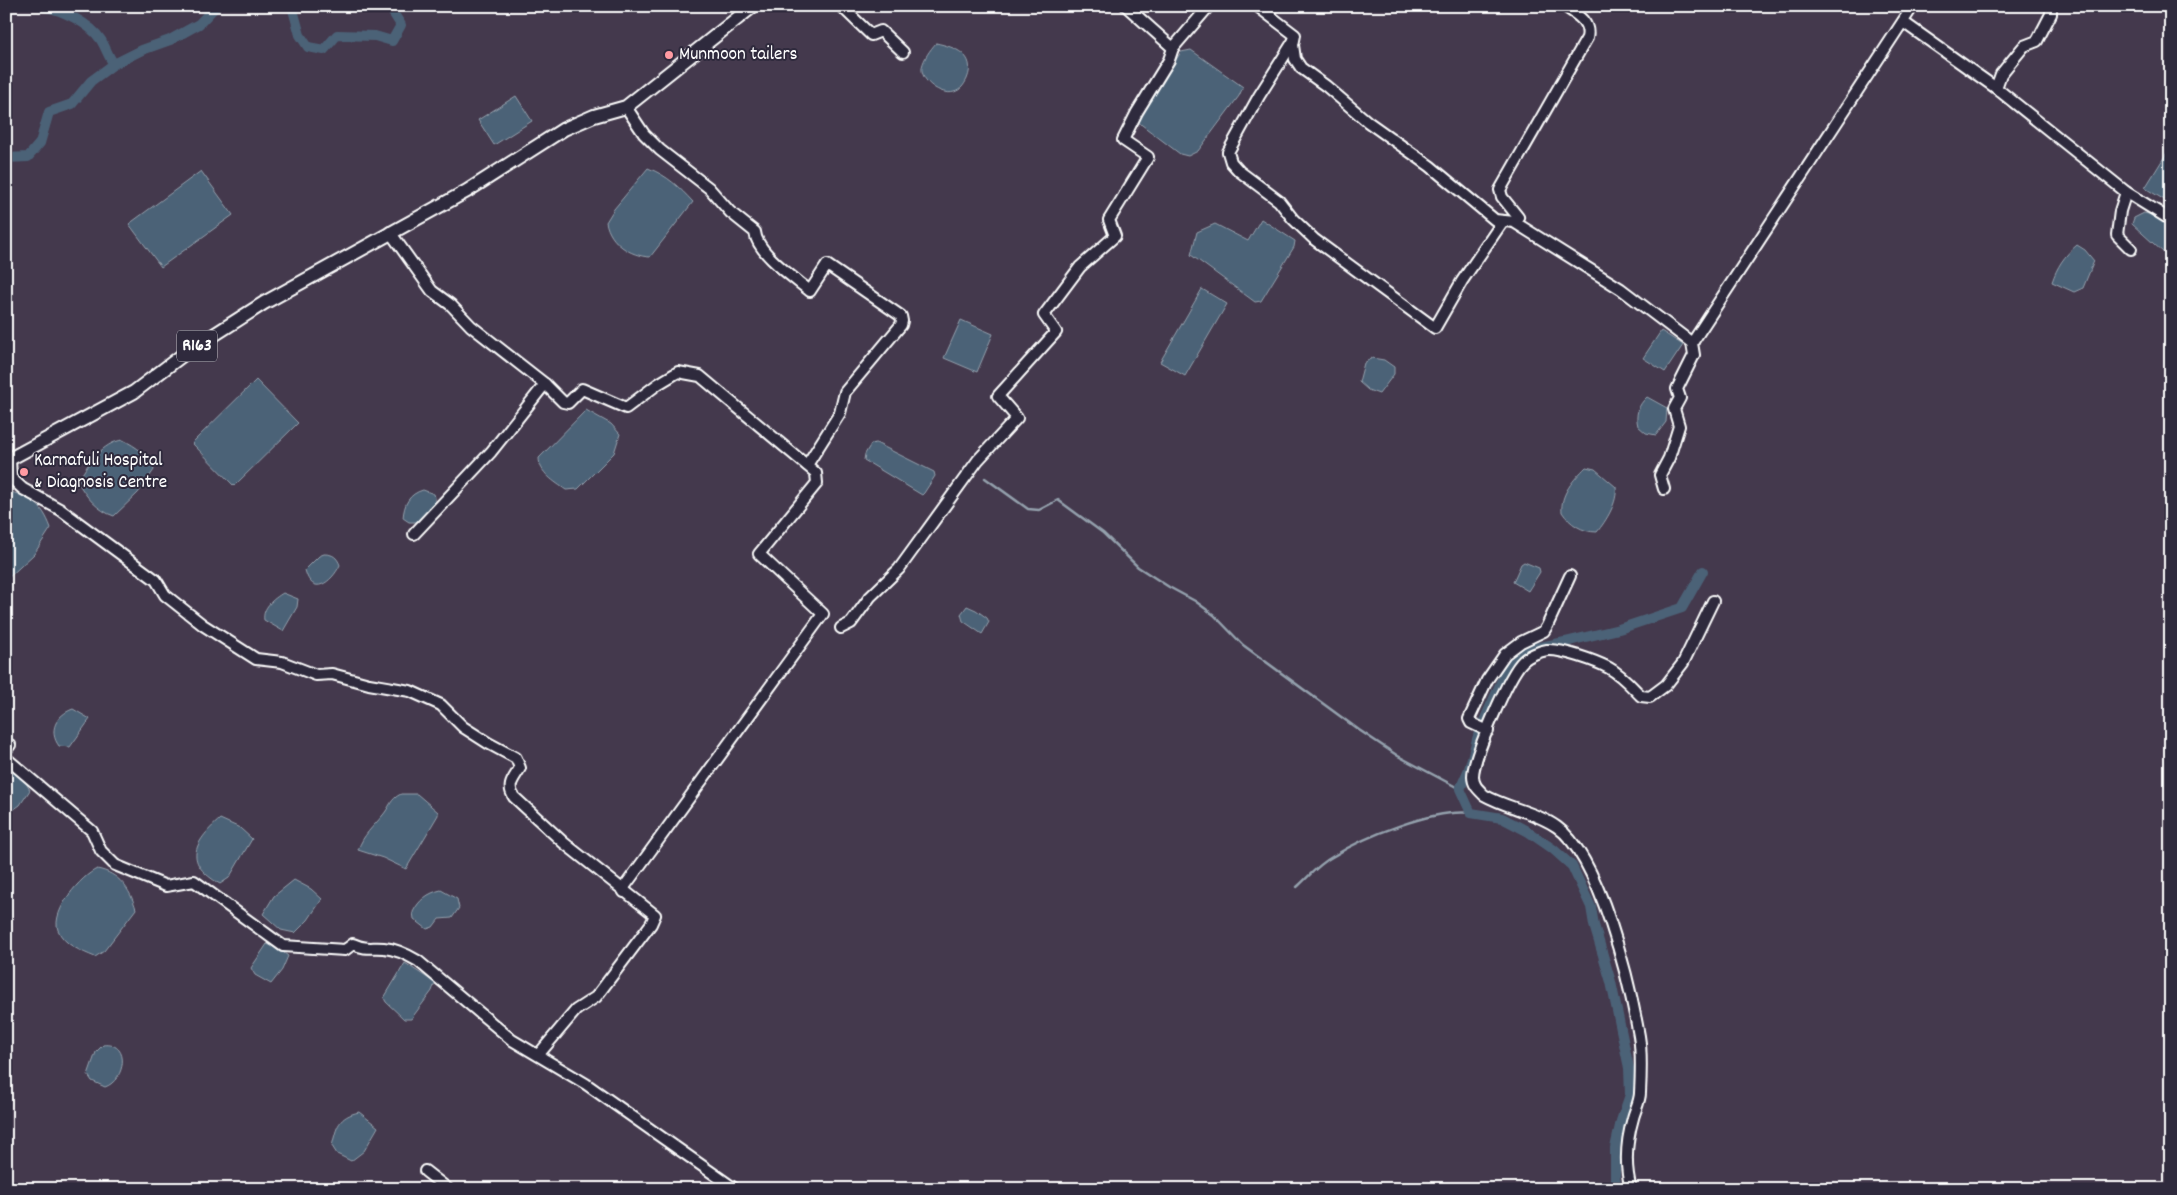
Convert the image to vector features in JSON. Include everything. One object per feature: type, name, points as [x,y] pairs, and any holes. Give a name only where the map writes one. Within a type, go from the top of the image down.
[{"type":"main road","name":"R163","points":[[8,460],[134,392],[184,354],[264,303],[467,191],[564,129],[594,116],[626,107],[754,6]]},
{"type":"street","points":[[841,6],[871,34],[881,31],[903,52]]},
{"type":"street","points":[[1126,6],[1173,48]]},
{"type":"street","points":[[841,628],[851,623],[870,596],[899,569],[978,460],[1017,418],[998,396],[1056,332],[1044,315],[1080,267],[1115,236],[1109,220],[1148,157],[1123,140],[1137,112],[1170,60],[1173,48],[1209,6]]},
{"type":"street","points":[[1257,6],[1294,34],[1295,59],[1301,68],[1326,86],[1368,122],[1430,166],[1495,220],[1514,222],[1621,290],[1682,334],[1692,344],[1694,355],[1677,389],[1680,398],[1674,409],[1679,426],[1669,458],[1660,475],[1664,489]]},
{"type":"street","points":[[1514,222],[1518,217],[1502,197],[1500,190],[1588,38],[1588,30],[1580,17],[1564,6]]},
{"type":"street","points":[[1692,344],[1913,6]]},
{"type":"street","points":[[1996,88],[2001,74],[2024,46],[2036,41],[2051,14],[2051,6]]},
{"type":"street","points":[[1903,22],[1996,88],[2126,192],[2171,220]]},
{"type":"street","points":[[1294,40],[1259,96],[1228,152],[1231,162],[1239,171],[1280,202],[1293,219],[1315,240],[1435,328],[1462,281],[1503,221]]},
{"type":"street","points":[[626,107],[644,134],[660,150],[708,188],[730,212],[756,232],[756,239],[779,266],[810,291],[827,265],[901,316],[901,325],[845,392],[840,413],[807,465]]},
{"type":"street","points":[[2126,192],[2116,234],[2131,249]]},
{"type":"street","points":[[390,232],[432,291],[451,305],[471,326],[545,384],[564,402],[568,403],[582,389],[626,408],[658,384],[678,372],[700,376],[816,473],[817,483],[759,554],[823,614],[625,886],[624,892]]},
{"type":"street","points":[[414,534],[491,452],[545,384]]},
{"type":"street","points":[[8,460],[11,478],[23,489],[61,510],[156,580],[165,595],[203,625],[256,659],[282,662],[316,675],[332,674],[369,684],[410,691],[441,704],[463,727],[516,758],[520,768],[510,784],[510,791],[514,797],[564,843],[655,916],[596,997],[576,1010],[539,1054]]},
{"type":"street","points":[[1488,731],[1471,723],[1469,719],[1491,674],[1505,654],[1521,642],[1544,631],[1570,576]]},
{"type":"street","points":[[1631,1189],[1626,1173],[1626,1153],[1640,1096],[1641,1064],[1639,1037],[1618,949],[1593,878],[1580,852],[1568,836],[1557,826],[1496,802],[1484,795],[1476,787],[1473,776],[1488,731],[1511,676],[1523,661],[1548,650],[1575,655],[1609,668],[1641,696],[1650,697],[1666,685],[1683,663],[1713,601]]},
{"type":"street","points":[[6,758],[92,832],[102,851],[115,865],[166,886],[194,881],[283,946],[344,950],[353,944],[367,949],[385,948],[405,954],[432,973],[512,1040],[539,1054],[618,1106],[735,1189]]},
{"type":"street","points":[[425,1171],[448,1189]]},
{"type":"water","points":[[936,43],[957,50],[967,58],[969,71],[967,79],[962,87],[954,92],[949,93],[938,90],[928,82],[922,72],[923,64]]},
{"type":"water","points":[[1191,50],[1243,87],[1239,96],[1198,151],[1188,156],[1180,154],[1138,122],[1138,117],[1181,52]]},
{"type":"water","points":[[516,96],[532,121],[494,145],[478,120]]},
{"type":"water","points":[[2171,146],[2171,204],[2145,188]]},
{"type":"water","points":[[648,168],[673,182],[693,202],[650,257],[635,254],[622,247],[612,236],[606,222],[614,209]]},
{"type":"water","points":[[201,171],[233,215],[161,267],[129,224]]},
{"type":"water","points":[[2144,213],[2153,215],[2171,226],[2171,265],[2165,262],[2164,253],[2132,224],[2134,218]]},
{"type":"water","points":[[1261,219],[1295,241],[1294,247],[1261,301],[1255,302],[1191,255],[1197,232],[1215,224],[1248,241]]},
{"type":"water","points":[[2077,245],[2085,250],[2094,261],[2083,288],[2074,292],[2052,282],[2056,271],[2068,253]]},
{"type":"water","points":[[1202,289],[1227,304],[1185,376],[1160,362]]},
{"type":"water","points":[[961,320],[993,334],[977,372],[944,358]]},
{"type":"water","points":[[1661,331],[1683,345],[1665,372],[1643,358]]},
{"type":"water","points":[[1372,358],[1384,360],[1394,367],[1394,374],[1379,394],[1368,390],[1359,382],[1364,363]]},
{"type":"water","points":[[256,380],[298,423],[234,486],[192,443]]},
{"type":"water","points":[[1647,397],[1667,408],[1666,422],[1656,435],[1646,433],[1638,426],[1638,410],[1641,403]]},
{"type":"water","points":[[586,410],[611,424],[620,434],[614,453],[578,489],[566,490],[545,473],[539,458]]},
{"type":"water","points":[[123,440],[146,456],[154,470],[138,493],[114,516],[103,511],[93,502],[84,493],[78,482],[96,455],[109,445]]},
{"type":"water","points":[[876,443],[934,472],[935,476],[922,495],[864,460],[871,444]]},
{"type":"water","points":[[1586,467],[1595,469],[1616,487],[1613,505],[1597,532],[1586,531],[1577,526],[1562,512],[1563,499],[1566,493]]},
{"type":"water","points":[[423,490],[434,494],[435,503],[416,522],[409,522],[403,518],[406,504],[414,494]]},
{"type":"water","points":[[6,491],[34,502],[44,513],[51,528],[34,554],[6,580]]},
{"type":"water","points":[[324,554],[334,556],[340,565],[332,577],[317,585],[308,579],[305,570],[319,556]]},
{"type":"water","points":[[1524,562],[1539,568],[1540,572],[1528,591],[1513,582],[1521,564]]},
{"type":"water","points":[[283,593],[298,599],[297,607],[283,631],[264,620],[264,616],[269,604]]},
{"type":"water","points":[[967,606],[987,618],[989,622],[982,634],[963,621],[961,614]]},
{"type":"water","points":[[73,709],[90,719],[70,747],[59,746],[54,735],[55,724],[62,715]]},
{"type":"water","points":[[6,767],[22,776],[30,790],[20,805],[6,815]]},
{"type":"water","points":[[401,794],[417,794],[438,812],[406,869],[383,858],[358,850],[369,831],[392,801]]},
{"type":"water","points":[[220,819],[240,828],[252,839],[229,878],[220,884],[201,868],[197,861],[196,853],[203,837]]},
{"type":"water","points":[[97,869],[112,874],[122,883],[127,889],[136,909],[104,951],[95,957],[64,940],[58,930],[57,922],[63,904],[69,895],[83,879]]},
{"type":"water","points":[[294,880],[311,889],[322,899],[308,920],[295,933],[281,930],[263,914],[274,896]]},
{"type":"water","points":[[441,890],[457,899],[459,908],[452,918],[439,919],[433,927],[427,929],[414,919],[413,912],[424,898]]},
{"type":"water","points":[[267,944],[279,949],[288,956],[282,970],[271,984],[255,975],[251,968]]},
{"type":"water","points":[[405,963],[435,983],[432,991],[411,1019],[404,1019],[384,998]]},
{"type":"water","points":[[103,1045],[112,1045],[118,1049],[122,1062],[121,1070],[117,1077],[105,1087],[92,1081],[88,1075],[96,1052]]},
{"type":"water","points":[[359,1112],[378,1127],[364,1151],[351,1161],[337,1154],[332,1146],[339,1123],[352,1114]]},
{"type":"waterway","points":[[43,6],[67,14],[90,28],[101,40],[114,64]]},
{"type":"waterway","points":[[6,158],[28,157],[40,143],[49,112],[72,104],[91,81],[114,64],[142,50],[170,40],[199,24],[216,6]]},
{"type":"waterway","points":[[292,6],[300,35],[308,47],[324,50],[337,35],[375,36],[392,41],[401,25],[392,11],[393,6]]},
{"type":"waterway","points":[[985,478],[1028,509],[1039,510],[1058,500],[1103,533],[1138,567],[1195,601],[1214,615],[1243,645],[1359,730],[1398,756],[1460,789]]},
{"type":"waterway","points":[[1619,1189],[1615,1179],[1615,1148],[1621,1121],[1630,1095],[1629,1068],[1611,982],[1594,925],[1591,907],[1572,866],[1553,849],[1527,831],[1502,818],[1471,813],[1460,789],[1469,769],[1479,732],[1510,662],[1530,649],[1619,629],[1682,608],[1703,571]]},
{"type":"waterway","points":[[1297,887],[1327,860],[1380,833],[1438,815],[1471,813]]},
{"type":"place","name":"Munmoon tailers","points":[[669,55]]},
{"type":"place","name":"Karnafuli Hospital & Diagnosis Centre","points":[[24,472]]}]
